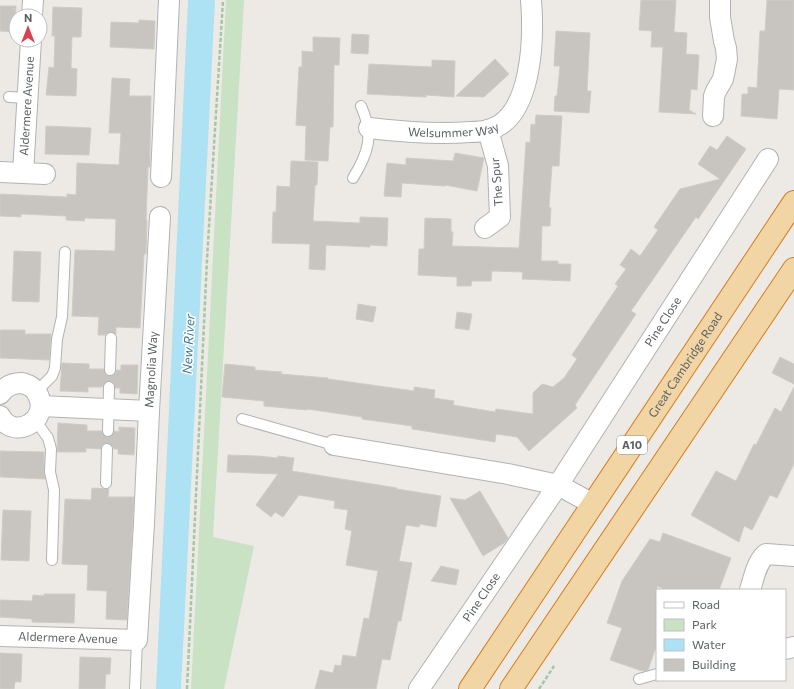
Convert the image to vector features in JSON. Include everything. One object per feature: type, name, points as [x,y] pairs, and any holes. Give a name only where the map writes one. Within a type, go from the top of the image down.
[{"type":"highway","name":"Great Cambridge Road","points":[[470,689],[794,202]]},
{"type":"highway","points":[[511,689],[794,269]]},
{"type":"street","points":[[161,177],[169,0]]},
{"type":"street","name":"Welsummer Way","points":[[369,128],[412,133],[452,134],[488,130],[498,126],[511,115],[517,107],[525,85],[532,43],[531,0]]},
{"type":"street","points":[[713,116],[714,96],[723,79],[726,59],[726,48],[720,17],[720,0]]},
{"type":"street","name":"Aldermere Avenue","points":[[23,173],[18,98],[29,48]]},
{"type":"street","name":"The Spur","points":[[485,228],[500,217],[498,166],[488,130]]},
{"type":"street","name":"Pine Close","points":[[419,689],[558,485],[768,159]]},
{"type":"street","name":"Aldermere Avenue","points":[[0,172],[45,174]]},
{"type":"street","name":"Magnolia Way","points":[[137,640],[160,217]]},
{"type":"street","points":[[0,394],[9,385],[24,383],[31,386],[38,406],[29,425],[22,427],[14,427],[7,424],[0,416]]},
{"type":"street","points":[[38,406],[149,411]]},
{"type":"street","points":[[334,445],[508,474],[558,485],[593,504]]},
{"type":"street","points":[[750,589],[757,566],[761,558],[766,554],[794,556]]},
{"type":"street","name":"Aldermere Avenue","points":[[0,636],[137,640]]},
{"type":"lane","points":[[353,178],[363,162],[368,145],[369,128],[361,106]]},
{"type":"lane","points":[[52,560],[54,490],[50,472],[51,449],[38,406],[55,368],[57,339],[62,317],[65,252]]},
{"type":"lane","points":[[110,370],[111,338]]},
{"type":"lane","points":[[108,431],[109,387]]},
{"type":"lane","points":[[242,419],[334,445]]},
{"type":"lane","points":[[106,484],[107,449]]},
{"type":"lane","points":[[135,689],[137,640]]},
{"type":"lane","points":[[639,679],[656,674]]},
{"type":"path","points":[[187,689],[207,258],[223,0]]},
{"type":"green space","points":[[226,0],[244,0],[213,537],[254,546],[224,689],[191,689]]},
{"type":"water","name":"New River","points":[[188,0],[215,0],[181,689],[156,689]]},
{"type":"building","points":[[641,0],[676,0],[674,32],[687,33],[686,54],[699,55],[697,90],[691,89],[689,110],[696,114],[659,112],[663,47],[651,47],[652,31],[639,30]]},
{"type":"building","points":[[767,0],[794,0],[794,90],[779,89],[777,119],[741,116],[742,94],[748,94],[748,87],[757,88],[760,31],[765,31]]},
{"type":"building","points":[[0,6],[16,6],[16,8],[8,8],[8,32],[0,31]]},
{"type":"building","points":[[53,7],[82,8],[81,37],[72,37],[71,68],[77,69],[76,96],[46,95],[49,67],[54,68],[55,36],[52,36]]},
{"type":"building","points":[[139,20],[155,21],[154,49],[110,47],[111,22],[139,23]]},
{"type":"building","points":[[556,31],[590,33],[587,91],[591,91],[589,113],[554,111],[560,66],[554,66]]},
{"type":"building","points":[[352,34],[369,35],[368,54],[351,53]]},
{"type":"building","points":[[313,37],[340,38],[339,65],[334,65],[333,127],[330,127],[328,161],[305,160],[306,126],[296,125],[299,67],[302,67],[302,51],[313,52]]},
{"type":"building","points":[[495,59],[509,74],[484,97],[456,96]]},
{"type":"building","points":[[432,60],[455,61],[454,97],[367,94],[369,64],[432,67]]},
{"type":"building","points":[[112,78],[130,79],[129,96],[151,96],[150,167],[148,167],[146,254],[144,254],[140,328],[116,327],[116,334],[111,332],[105,335],[98,335],[99,317],[72,316],[75,250],[115,251],[116,219],[85,218],[84,221],[66,220],[66,216],[21,214],[21,217],[0,216],[0,194],[67,197],[67,194],[76,195],[77,163],[119,165],[121,133],[109,133]]},
{"type":"building","points":[[536,115],[562,116],[559,166],[552,166],[549,207],[551,208],[550,226],[542,226],[541,261],[558,261],[558,264],[571,264],[570,281],[522,279],[523,272],[492,271],[491,281],[472,281],[471,286],[457,286],[457,277],[418,275],[419,249],[424,249],[425,218],[451,219],[451,232],[453,232],[452,246],[519,248],[526,142],[530,143],[531,124],[535,125]]},
{"type":"building","points":[[46,126],[91,128],[89,155],[45,154]]},
{"type":"building","points":[[727,136],[746,149],[698,219],[696,217],[631,311],[636,314],[575,405],[577,408],[529,451],[517,437],[496,434],[495,442],[412,429],[412,426],[362,419],[362,417],[307,409],[264,406],[264,401],[222,397],[225,364],[255,367],[255,370],[282,372],[281,374],[328,378],[414,391],[414,387],[435,390],[434,398],[454,401],[453,405],[495,412],[496,409],[533,414],[533,393],[542,384],[553,387],[564,378],[577,359],[572,355],[618,286],[615,284],[626,269],[620,265],[631,249],[640,256],[658,230],[654,227],[680,189],[720,179],[698,164],[710,146],[717,150]]},
{"type":"building","points":[[455,153],[484,158],[477,191],[445,185],[402,183],[401,197],[384,196],[387,163],[406,165],[406,158],[453,161]]},
{"type":"building","points":[[291,161],[318,162],[313,221],[360,223],[360,217],[388,218],[387,246],[370,245],[370,247],[326,245],[325,270],[309,269],[310,244],[272,243],[273,212],[276,212],[277,186],[290,187]]},
{"type":"building","points":[[14,251],[41,252],[39,302],[12,301]]},
{"type":"building","points":[[358,304],[376,307],[373,322],[356,319]]},
{"type":"building","points":[[457,312],[472,314],[469,330],[455,328]]},
{"type":"building","points":[[0,330],[25,330],[25,334],[51,334],[49,360],[0,358]]},
{"type":"building","points":[[780,357],[794,364],[794,384],[772,373]]},
{"type":"building","points":[[62,363],[89,364],[89,369],[104,369],[106,375],[110,376],[115,374],[117,370],[121,370],[121,365],[138,365],[137,394],[120,393],[120,388],[115,388],[114,384],[110,381],[106,382],[102,387],[88,387],[88,392],[60,391]]},
{"type":"building","points":[[794,387],[794,464],[777,498],[770,495],[752,530],[744,526],[739,542],[691,515],[716,471],[736,481],[754,444],[756,445],[775,408],[781,412]]},
{"type":"building","points":[[58,423],[87,425],[87,431],[102,431],[107,437],[111,436],[114,431],[119,432],[119,427],[135,428],[134,455],[118,454],[118,449],[114,449],[108,443],[104,444],[101,449],[86,448],[86,452],[57,452]]},
{"type":"building","points":[[0,451],[44,452],[45,479],[0,477]]},
{"type":"building","points":[[228,455],[278,458],[278,456],[294,458],[292,471],[441,496],[436,527],[420,524],[419,527],[406,525],[399,561],[412,563],[401,621],[398,621],[390,660],[382,659],[376,689],[315,689],[320,670],[333,673],[335,665],[341,666],[343,655],[356,657],[364,618],[369,619],[378,571],[346,565],[352,531],[345,529],[348,510],[334,508],[335,501],[299,495],[283,517],[275,512],[271,517],[256,505],[278,474],[227,472]]},
{"type":"building","points":[[92,488],[109,489],[108,497],[134,497],[127,620],[106,619],[107,591],[87,590],[88,565],[62,564],[65,499],[91,500]]},
{"type":"building","points":[[480,491],[508,538],[504,543],[483,556],[450,498],[465,500]]},
{"type":"building","points":[[3,510],[31,511],[29,561],[1,560]]},
{"type":"building","points":[[663,533],[731,558],[719,589],[664,589],[657,586],[656,647],[648,670],[642,671],[610,660],[622,628],[607,623],[622,581],[650,539],[660,542]]},
{"type":"building","points":[[441,566],[459,570],[456,585],[431,581]]},
{"type":"building","points":[[44,594],[75,594],[74,623],[32,622],[32,619],[0,617],[0,600],[32,601],[33,595],[44,596]]},
{"type":"building","points":[[0,653],[22,654],[21,682],[15,682],[14,689],[0,689]]},
{"type":"building","points":[[80,657],[111,658],[110,674],[106,674],[105,689],[79,689]]}]
